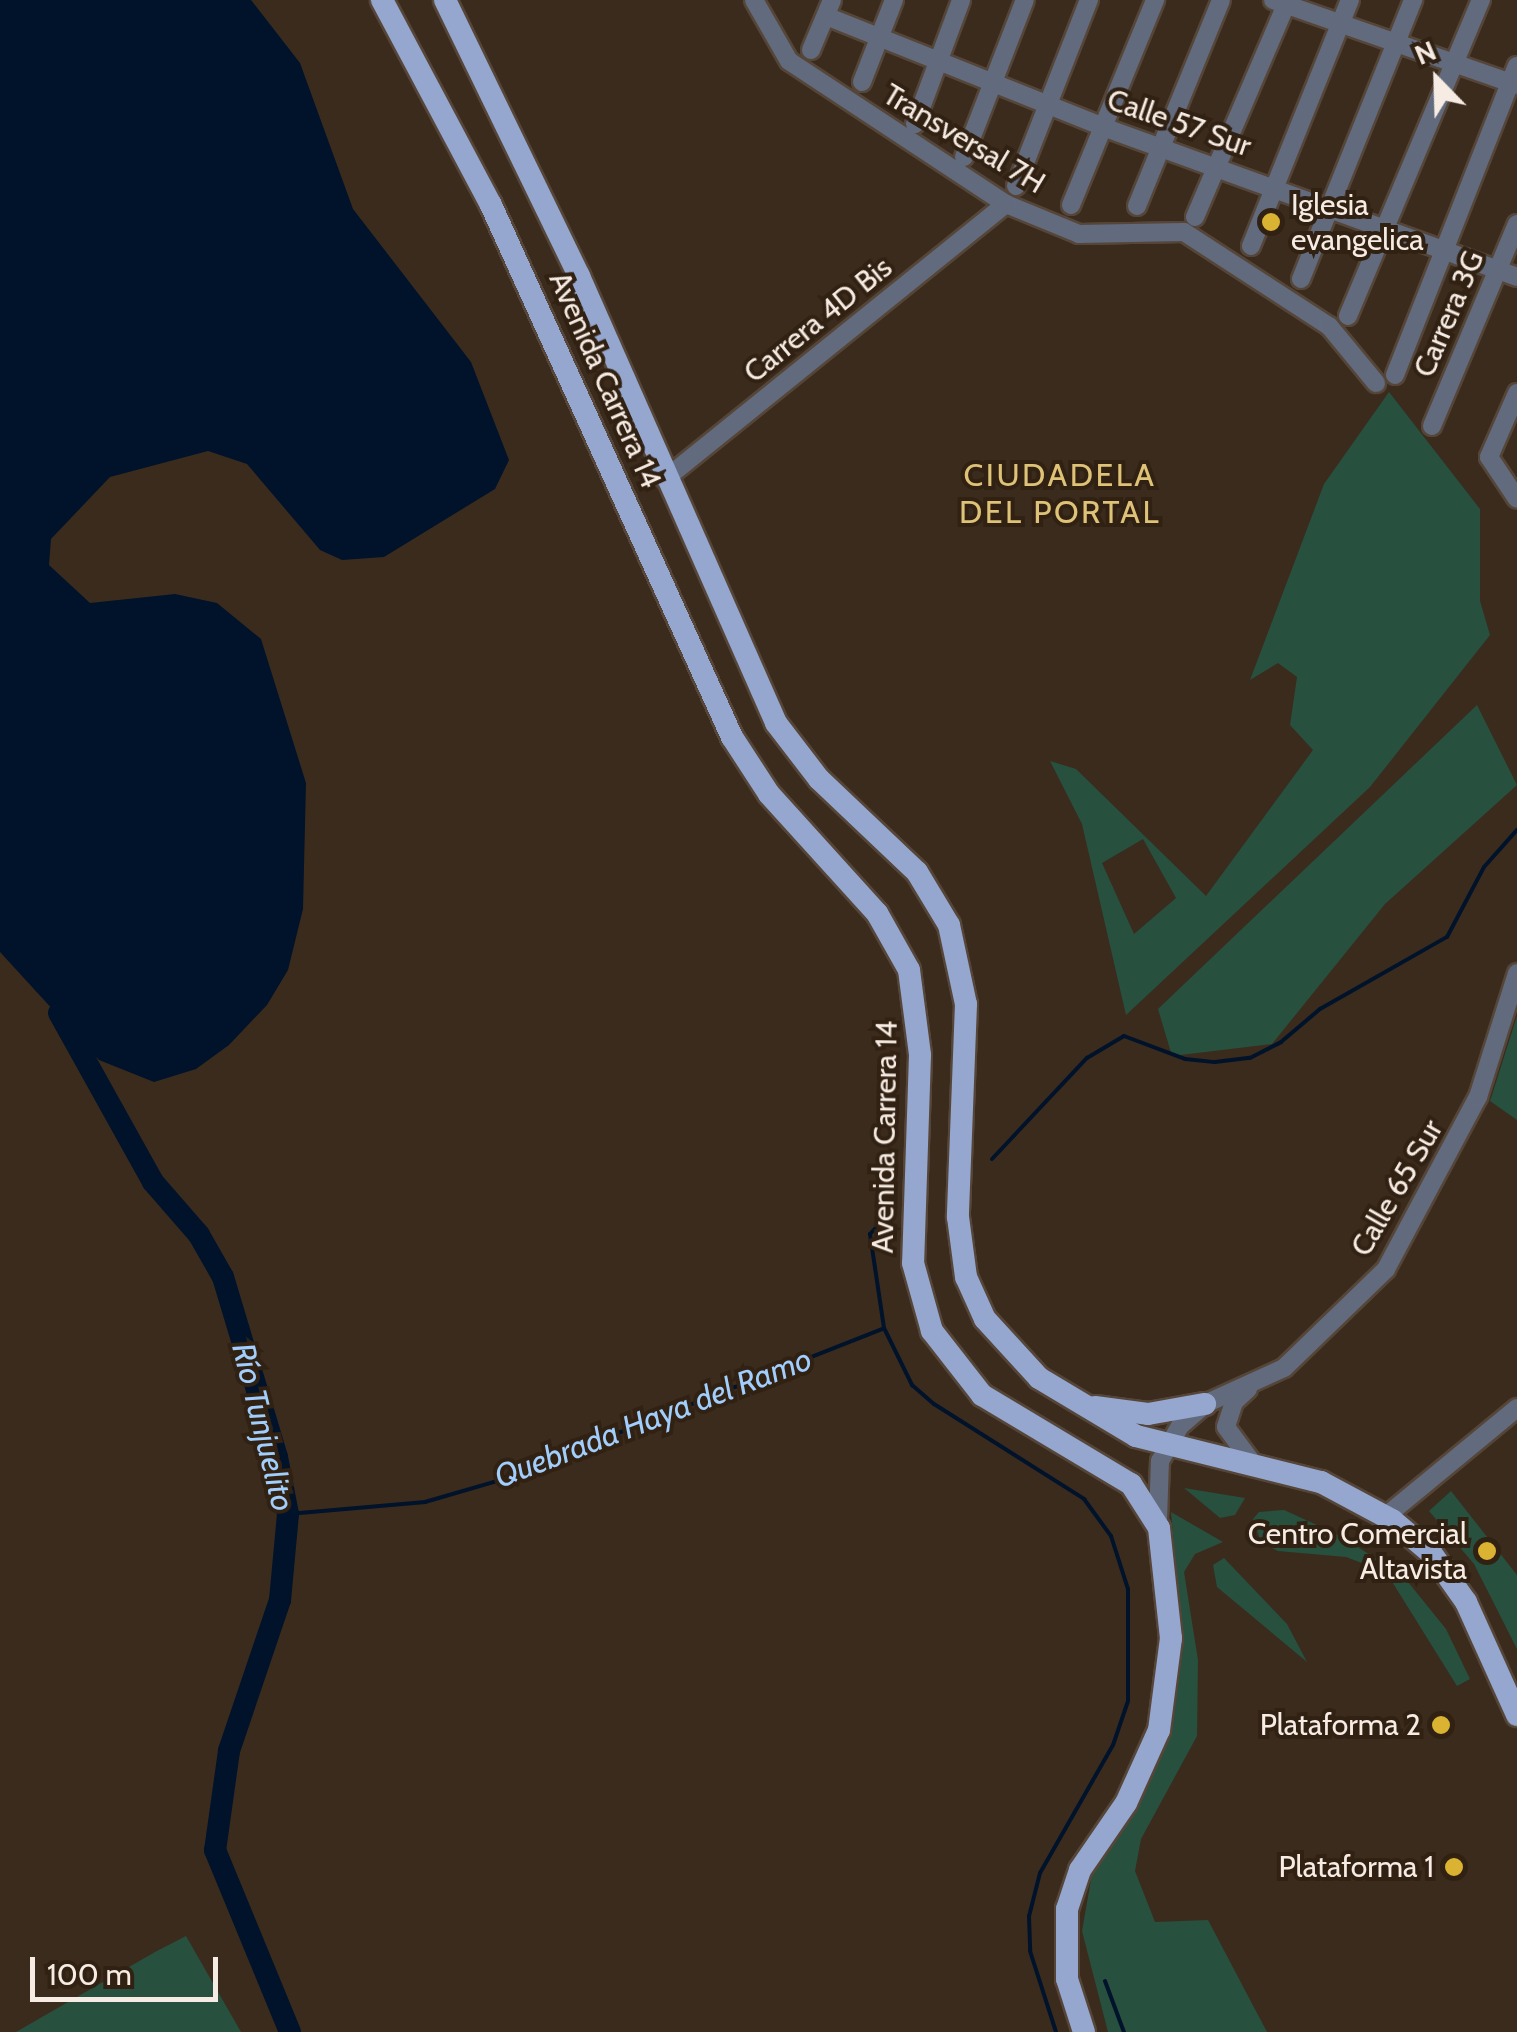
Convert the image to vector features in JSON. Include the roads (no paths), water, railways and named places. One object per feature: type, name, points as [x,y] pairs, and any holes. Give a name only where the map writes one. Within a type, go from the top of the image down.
[{"type":"main road","name":"Avenida Carrera 14","points":[[382,0],[499,222],[732,737],[786,814],[878,913],[908,970],[920,1055],[913,1263],[932,1330],[982,1395],[1131,1484],[1159,1528],[1172,1638],[1159,1730],[1126,1803],[1080,1870],[1067,1909],[1067,1979],[1084,2032]]},
{"type":"main road","name":"Avenida Carrera 14","points":[[445,0],[580,276],[664,479],[787,741],[917,872],[949,924],[966,1004],[958,1218],[966,1277],[1001,1342],[1076,1402],[1165,1447],[1321,1482],[1386,1516],[1450,1577],[1517,1715]]},
{"type":"main road","points":[[1076,1402],[1148,1414],[1205,1404]]},
{"type":"street","name":"Transversal 7H","points":[[754,0],[789,61],[1006,204],[1079,234],[1184,232],[1329,326],[1376,383]]},
{"type":"street","points":[[862,82],[894,0]]},
{"type":"street","points":[[914,124],[961,0]]},
{"type":"street","points":[[964,156],[1024,0]]},
{"type":"street","points":[[1016,186],[1089,0]]},
{"type":"street","points":[[1072,205],[1154,0]]},
{"type":"street","points":[[1137,206],[1221,0]]},
{"type":"street","points":[[1250,246],[1350,0]]},
{"type":"street","points":[[1301,279],[1414,0]]},
{"type":"street","points":[[1348,316],[1481,0]]},
{"type":"street","points":[[1195,217],[1282,1],[1515,78],[1395,375]]},
{"type":"street","points":[[812,50],[829,8]]},
{"type":"street","name":"Calle 57 Sur","points":[[829,8],[880,36],[1104,127],[1275,185],[1517,278]]},
{"type":"street","name":"Carrera 4D Bis","points":[[664,479],[1006,204]]},
{"type":"street","name":"Carrera 3G","points":[[1432,426],[1517,224]]},
{"type":"street","points":[[1517,393],[1490,465],[1517,500]]},
{"type":"street","name":"Calle 65 Sur","points":[[1165,1447],[1205,1404],[1256,1382],[1298,1357],[1347,1313],[1396,1254],[1478,1098],[1517,972]]},
{"type":"street","name":"Calle 65 Sur","points":[[1256,1382],[1234,1402],[1226,1427],[1256,1467]]},
{"type":"street","points":[[1386,1516],[1517,1408]]},
{"type":"street","points":[[1159,1528],[1155,1482],[1165,1447]]},
{"type":"water","points":[[0,0],[251,0],[300,63],[353,209],[471,362],[509,460],[495,489],[384,557],[342,560],[320,550],[247,464],[208,451],[110,477],[51,539],[49,565],[90,603],[175,594],[217,603],[261,639],[306,783],[303,909],[288,970],[267,1005],[229,1045],[196,1069],[154,1082],[99,1060],[0,952]]},
{"type":"waterway","name":"Quebrada Haya del Ramo","points":[[992,1159],[1087,1058],[1124,1036],[1185,1059],[1215,1062],[1250,1058],[1281,1042],[1320,1009],[1447,937],[1484,867],[1517,830]]},
{"type":"waterway","name":"Río Tunjuelito","points":[[59,1013],[153,1182],[199,1235],[223,1277],[277,1457],[288,1514],[280,1600],[229,1751],[215,1850],[290,2032]]},
{"type":"waterway","name":"Quebrada Haya del Ramo","points":[[288,1514],[425,1502],[494,1482],[884,1328],[870,1234],[895,1207]]},
{"type":"waterway","points":[[884,1328],[912,1385],[934,1404],[1084,1499],[1111,1536],[1128,1589],[1128,1701],[1113,1745],[1040,1873],[1029,1916],[1030,1951],[1056,2032]]},
{"type":"waterway","points":[[1105,1981],[1124,2032]]},
{"type":"place","name":"Iglesia evangelica","points":[[1271,222]]},
{"type":"place","name":"Centro Comercial Altavista","points":[[1487,1551]]},
{"type":"place","name":"Plataforma 2","points":[[1441,1725]]},
{"type":"place","name":"Plataforma 1","points":[[1454,1867]]},
{"type":"district","name":"CIUDADELA DEL PORTAL","points":[[1060,494]]}]
